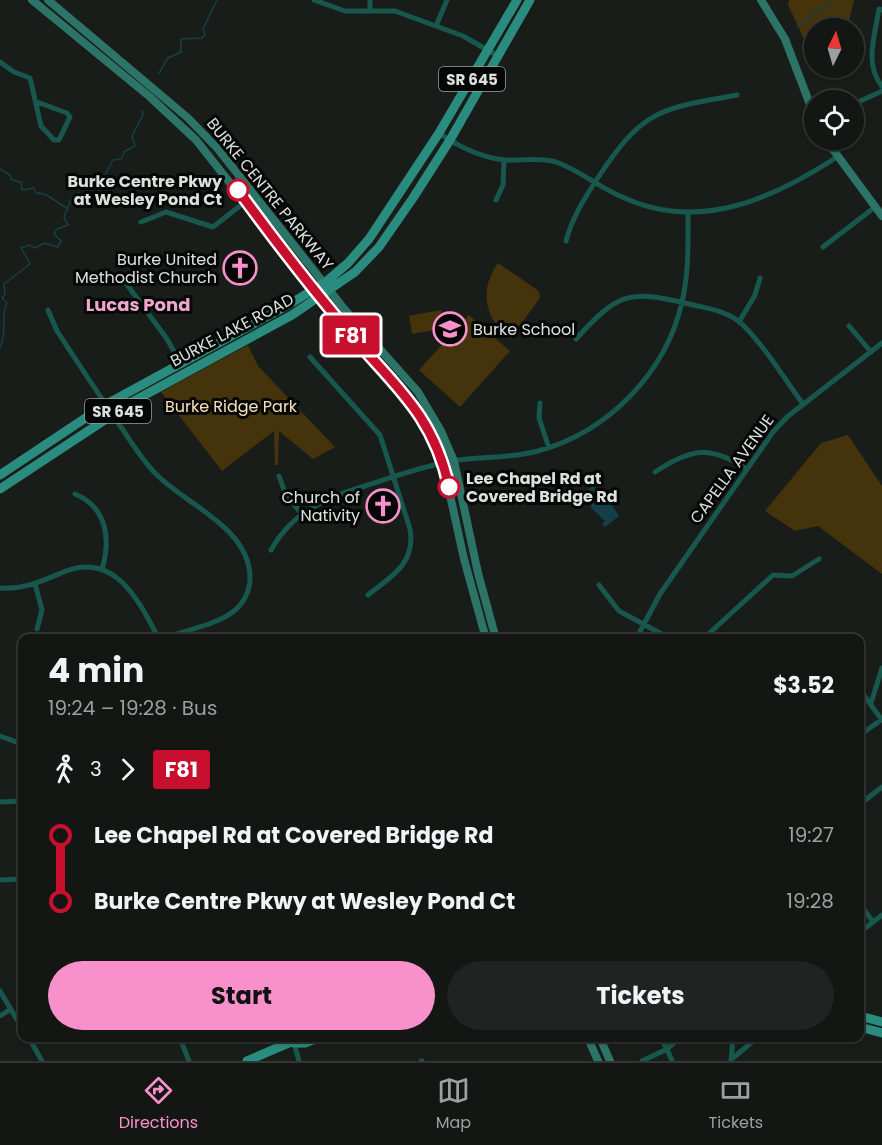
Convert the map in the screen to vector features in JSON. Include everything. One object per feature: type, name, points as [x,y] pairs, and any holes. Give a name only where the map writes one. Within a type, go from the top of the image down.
[{"type":"main road","name":"BURKE CENTRE PARKWAY","points":[[32,0],[150,97],[196,140],[322,287]]},
{"type":"main road","name":"BURKE CENTRE PARKWAY","points":[[48,0],[203,133],[322,287]]},
{"type":"main road","name":"BURKE LAKE ROAD","points":[[0,489],[112,414],[321,297],[322,287],[365,245],[439,133],[517,0]]},
{"type":"main road","name":"BURKE LAKE ROAD","points":[[0,475],[105,405],[180,362],[355,272],[379,247],[450,140],[530,0]]},
{"type":"main road","points":[[761,0],[785,39],[804,90]]},
{"type":"main road","points":[[832,150],[882,216]]},
{"type":"main road","points":[[322,287],[418,392],[441,430],[454,461],[478,573],[495,634]]},
{"type":"main road","points":[[321,297],[408,397],[433,438],[443,463],[464,559],[485,634]]},
{"type":"main road","points":[[864,1017],[882,1022]]},
{"type":"main road","points":[[864,1028],[882,1033]]},
{"type":"main road","points":[[247,1061],[292,1042]]},
{"type":"main road","points":[[590,1042],[598,1061]]},
{"type":"main road","points":[[602,1042],[610,1061]]},
{"type":"street","points":[[314,0],[345,11],[395,11],[436,26],[498,56]]},
{"type":"street","points":[[370,0],[370,11]]},
{"type":"street","points":[[436,26],[447,0]]},
{"type":"street","points":[[864,98],[882,88],[873,76],[872,60],[879,9],[882,10]]},
{"type":"street","points":[[0,62],[14,72],[30,78],[41,126],[54,140],[59,140],[66,129],[70,117],[68,113],[37,102]]},
{"type":"street","points":[[566,241],[573,217],[623,141],[650,118],[681,105],[737,95]]},
{"type":"street","points":[[439,133],[484,156],[504,160],[554,162],[574,169],[619,196],[643,205],[688,212],[723,209],[764,198],[796,183],[837,157]]},
{"type":"street","points":[[496,200],[503,185],[504,160]]},
{"type":"street","points":[[141,222],[166,212],[213,227],[246,201]]},
{"type":"street","points":[[823,247],[875,207]]},
{"type":"street","points":[[271,550],[285,528],[301,513],[333,495],[443,463],[517,456],[549,448],[594,426],[634,393],[665,348],[682,302],[687,273],[688,212]]},
{"type":"street","points":[[120,275],[167,339],[180,362]]},
{"type":"street","points":[[739,322],[755,295],[760,278]]},
{"type":"street","points":[[576,339],[599,314],[624,298],[647,295],[718,311],[739,322],[803,404]]},
{"type":"street","points":[[48,310],[57,331],[105,405],[154,473],[211,516],[230,535],[245,555],[250,570],[250,585],[244,600],[234,611],[221,618],[175,634]]},
{"type":"street","points":[[849,326],[871,352]]},
{"type":"street","name":"CAPELLA AVENUE","points":[[638,634],[660,594],[782,422],[882,343]]},
{"type":"street","points":[[310,357],[375,428],[383,440],[411,530],[412,550],[400,570],[368,595]]},
{"type":"street","points":[[540,403],[539,418],[549,448]]},
{"type":"street","points":[[655,472],[680,456],[696,452],[723,455],[747,469]]},
{"type":"street","points":[[279,476],[286,495],[301,513]]},
{"type":"street","points":[[75,494],[91,503],[105,527],[108,543],[102,569]]},
{"type":"street","points":[[708,634],[773,574],[792,576],[819,559]]},
{"type":"street","points":[[0,588],[35,584],[73,569],[102,569],[118,578],[140,602],[158,634]]},
{"type":"street","points":[[35,584],[42,610],[37,629]]},
{"type":"street","points":[[599,585],[619,611],[661,634]]},
{"type":"street","points":[[871,703],[882,668]]},
{"type":"street","points":[[864,695],[882,720],[864,732]]},
{"type":"street","points":[[0,736],[18,743]]},
{"type":"street","points":[[864,801],[882,787]]},
{"type":"street","points":[[0,802],[18,801]]},
{"type":"street","points":[[0,880],[18,879]]},
{"type":"street","points":[[864,910],[873,922]]},
{"type":"street","points":[[864,929],[882,915]]},
{"type":"street","points":[[0,991],[18,1020]]},
{"type":"street","points":[[0,1016],[12,1009]]},
{"type":"street","points":[[30,1042],[42,1061]]},
{"type":"street","points":[[183,1042],[189,1061]]},
{"type":"street","points":[[297,1042],[299,1061]]},
{"type":"street","points":[[663,1042],[672,1061]]},
{"type":"street","points":[[642,1061],[667,1049],[675,1042]]},
{"type":"street","points":[[732,1059],[733,1042]]},
{"type":"street","points":[[732,1059],[752,1042]]},
{"type":"green space","points":[[789,0],[854,0],[850,18],[804,18],[804,39],[788,5]]},
{"type":"green space","points":[[498,263],[539,291],[540,298],[510,339],[494,322],[487,303],[488,283]]},
{"type":"green space","points":[[441,310],[445,328],[412,334],[409,316]]},
{"type":"green space","points":[[469,315],[510,351],[460,407],[419,370]]},
{"type":"green space","name":"Burke Ridge Park","points":[[248,345],[258,366],[335,447],[313,459],[279,431],[278,465],[275,465],[274,431],[222,471],[161,392]]},
{"type":"green space","points":[[848,435],[882,486],[882,574],[818,526],[795,531],[765,511],[821,443]]},
{"type":"water","points":[[594,485],[603,497],[605,495],[619,516],[605,527],[602,524],[605,521],[590,507],[592,505],[583,493]]},
{"type":"waterway","points":[[159,73],[168,58],[181,52],[181,39],[202,38],[205,35],[203,29],[217,0]]},
{"type":"waterway","points":[[797,26],[834,0]]},
{"type":"waterway","points":[[0,348],[7,303],[2,298],[5,294],[4,284],[30,264],[21,248],[29,245],[35,248],[44,243],[58,247],[61,241],[54,234],[57,229],[68,225],[64,217],[72,197],[79,193],[84,200],[91,202],[97,198],[102,180],[113,160],[121,159],[125,151],[135,146],[132,136],[143,115],[142,111]]},
{"type":"waterway","points":[[0,169],[10,175],[12,180],[21,182],[22,190],[34,188],[36,193],[45,194],[68,209]]},
{"type":"bus line","name":"F81","points":[[238,190],[350,333],[412,402],[433,438],[446,472],[449,487]]},
{"type":"place","name":"Burke Centre Pkwy at Wesley Pond Ct","points":[[238,190]]},
{"type":"place","name":"Burke United Methodist Church","points":[[240,268]]},
{"type":"place","name":"Burke School","points":[[450,329]]},
{"type":"place","name":"Lee Chapel Rd at Covered Bridge Rd","points":[[449,487]]},
{"type":"place","name":"Church of Nativity","points":[[383,506]]},
{"type":"district","name":"Lucas Pond","points":[[138,304]]}]
